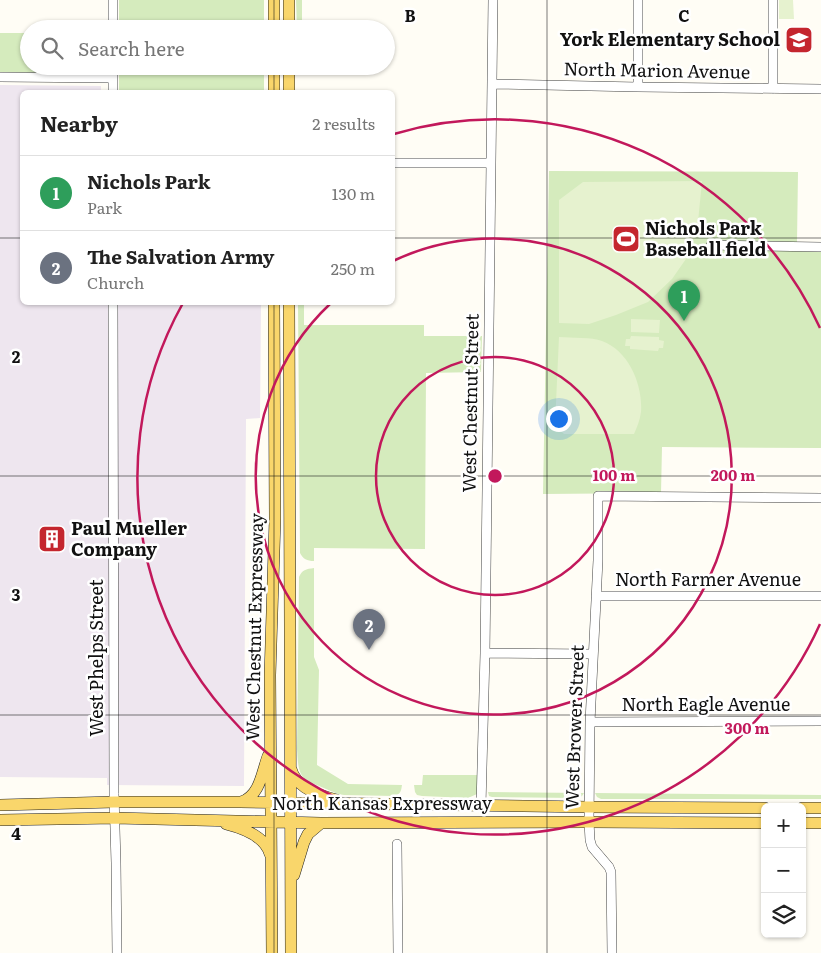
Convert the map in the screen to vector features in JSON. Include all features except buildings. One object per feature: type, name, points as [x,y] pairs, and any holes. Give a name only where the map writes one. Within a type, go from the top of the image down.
[{"type":"main road","points":[[274,0],[274,20]]},
{"type":"main road","points":[[289,0],[289,20]]},
{"type":"main road","points":[[274,75],[274,90]]},
{"type":"main road","points":[[289,75],[289,90]]},
{"type":"main road","name":"West Chestnut Expressway","points":[[272,953],[270,674],[275,519],[274,305]]},
{"type":"main road","name":"West Chestnut Expressway","points":[[289,305],[291,953]]},
{"type":"main road","points":[[240,802],[249,799],[257,789],[271,750]]},
{"type":"main road","points":[[290,767],[292,773],[306,788],[324,797],[351,804]]},
{"type":"main road","name":"North Kansas Expressway","points":[[0,805],[114,802],[240,802],[761,808]]},
{"type":"main road","points":[[806,808],[821,808]]},
{"type":"main road","name":"North Kansas Expressway","points":[[0,820],[115,818],[321,823],[761,823]]},
{"type":"main road","points":[[207,820],[247,831],[259,838],[270,852],[272,865]]},
{"type":"main road","points":[[291,889],[304,842],[308,834],[321,823]]},
{"type":"main road","points":[[806,823],[821,823]]},
{"type":"street","points":[[113,0],[113,20]]},
{"type":"street","name":"West Chestnut Street","points":[[481,806],[493,0]]},
{"type":"street","points":[[638,0],[638,88]]},
{"type":"street","points":[[773,0],[773,88]]},
{"type":"street","points":[[0,77],[113,78],[113,90]]},
{"type":"street","name":"North Marion Avenue","points":[[492,84],[638,88],[821,89]]},
{"type":"street","points":[[395,163],[490,163]]},
{"type":"street","points":[[711,245],[821,247]]},
{"type":"street","name":"West Phelps Street","points":[[113,305],[114,802],[117,953]]},
{"type":"street","name":"West Brower Street","points":[[612,953],[611,872],[592,847],[589,822],[590,722],[598,560],[598,496],[821,498]]},
{"type":"street","name":"North Farmer Avenue","points":[[596,596],[821,596]]},
{"type":"street","points":[[484,653],[593,654]]},
{"type":"street","name":"North Eagle Avenue","points":[[590,722],[821,720]]},
{"type":"street","points":[[397,844],[398,953]]},
{"type":"shaded area","points":[[0,85],[101,86],[101,90],[20,90],[20,305],[261,305],[260,418],[246,419],[244,786],[107,785],[107,778],[0,777]]},
{"type":"green space","points":[[119,0],[264,0],[264,20],[119,20]]},
{"type":"green space","points":[[296,0],[302,0],[302,20],[297,20]]},
{"type":"green space","points":[[779,0],[793,0],[794,19],[779,19]]},
{"type":"green space","points":[[0,33],[20,33],[20,74],[0,72]]},
{"type":"green space","points":[[119,75],[264,75],[264,90],[119,90]]},
{"type":"green space","points":[[549,171],[798,172],[797,242],[821,243],[821,448],[662,447],[661,493],[543,494]]},
{"type":"green space","name":"Nichols Park Baseball field","points":[[702,181],[698,222],[688,256],[672,279],[648,302],[616,315],[589,324],[559,323],[559,200],[583,182]]},
{"type":"green space","points":[[298,305],[304,305],[304,325],[424,325],[424,336],[482,336],[481,372],[426,373],[425,549],[314,548],[314,561],[309,561],[302,557],[300,553]]},
{"type":"green space","points":[[631,319],[660,320],[659,333],[631,332]]},
{"type":"green space","points":[[631,336],[659,337],[659,340],[664,341],[663,348],[659,348],[658,351],[630,349],[630,346],[625,346],[626,339],[630,339]]},
{"type":"green space","points":[[559,337],[587,338],[602,341],[612,346],[627,361],[637,380],[640,391],[641,415],[634,434],[564,434],[555,425]]},
{"type":"green space","points":[[314,568],[314,657],[319,670],[317,765],[348,784],[402,785],[400,792],[394,796],[338,794],[307,781],[301,775],[297,749],[299,577],[305,570]]},
{"type":"green space","points":[[423,775],[479,775],[477,794],[468,798],[417,795],[414,785],[422,785]]},
{"type":"green space","points":[[488,792],[584,793],[578,798],[492,797],[489,796]]},
{"type":"green space","points":[[595,793],[821,795],[821,799],[601,799]]},
{"type":"place","name":"York Elementary School","points":[[799,40]]},
{"type":"place","name":"Nichols Park Baseball field","points":[[626,239]]},
{"type":"place","name":"Nichols Park","points":[[684,321]]},
{"type":"place","name":"Paul Mueller Company","points":[[52,539]]},
{"type":"place","name":"The Salvation Army","points":[[369,650]]}]
